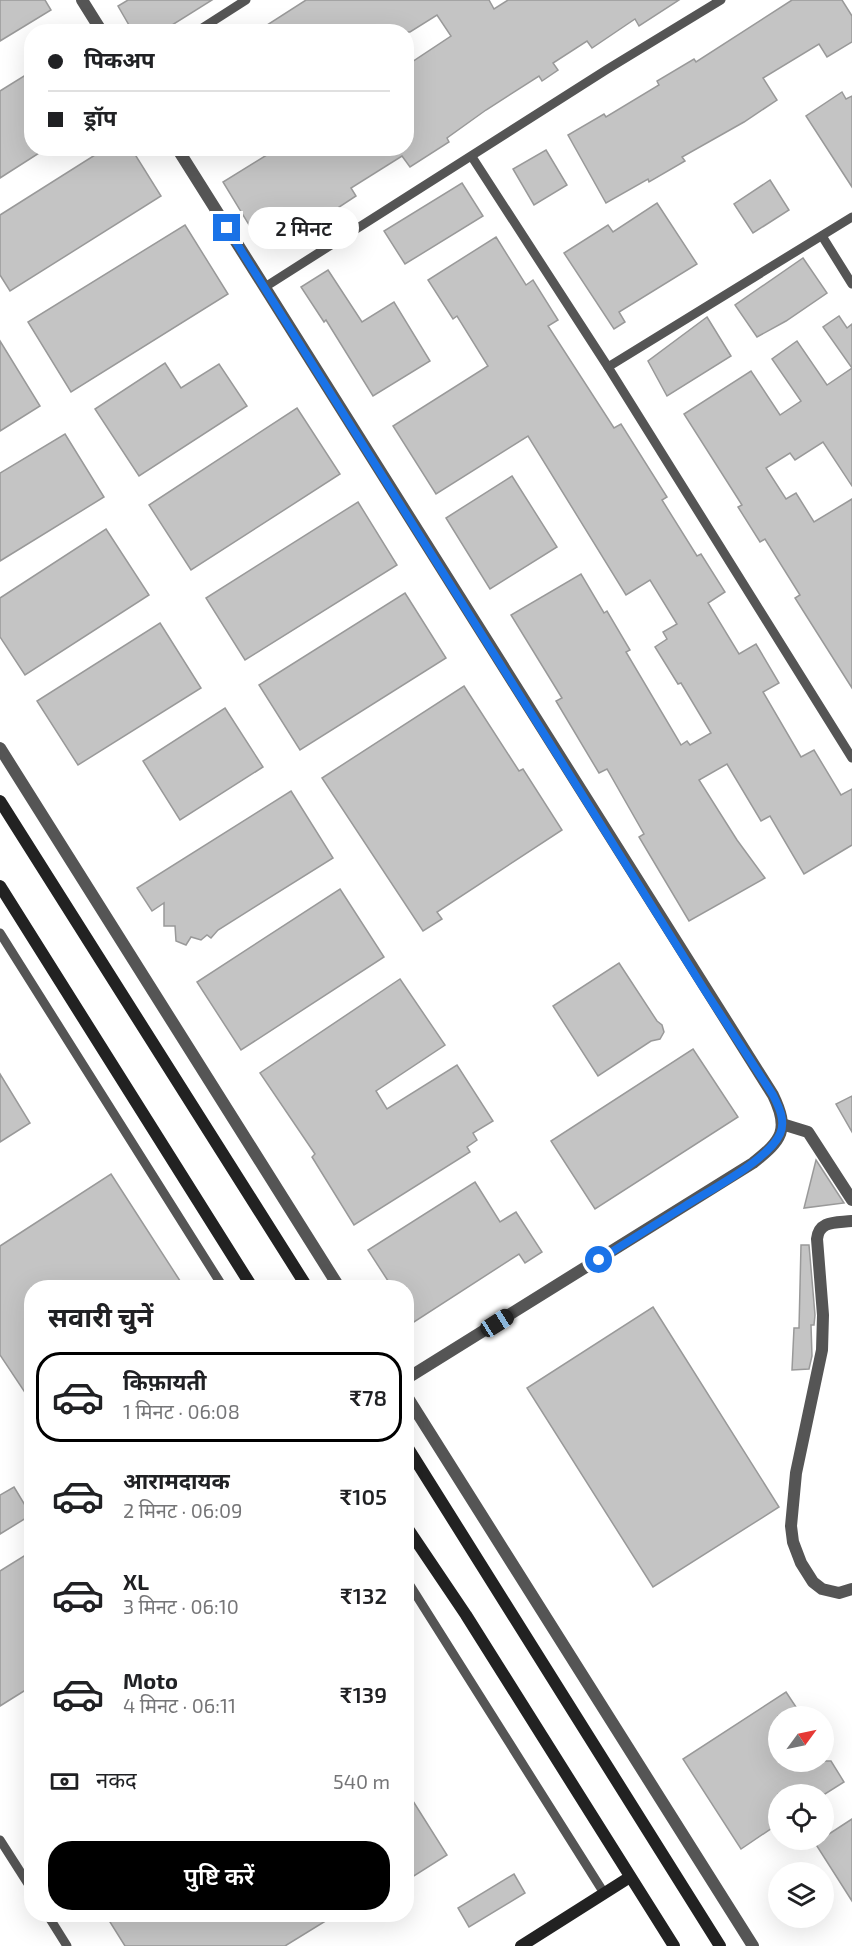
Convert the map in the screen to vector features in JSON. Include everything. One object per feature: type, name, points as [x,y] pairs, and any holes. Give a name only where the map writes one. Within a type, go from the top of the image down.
[{"type":"main road","points":[[0,801],[303,1280]]},
{"type":"main road","points":[[0,886],[248,1280]]},
{"type":"main road","points":[[414,1458],[720,1946]]},
{"type":"main road","points":[[414,1538],[466,1615],[674,1946]]},
{"type":"main road","points":[[520,1946],[630,1877]]},
{"type":"street","points":[[82,0],[97,24]]},
{"type":"street","points":[[182,156],[780,1109],[781,1133],[770,1149],[753,1162],[414,1374]]},
{"type":"street","points":[[0,748],[335,1280]]},
{"type":"street","points":[[782,1124],[808,1132],[852,1200]]},
{"type":"street","points":[[852,1221],[826,1224],[820,1227],[818,1232],[823,1315],[822,1350],[796,1473],[791,1526],[793,1542],[801,1563],[813,1582],[822,1589],[839,1593],[852,1589]]},
{"type":"street","points":[[414,1408],[753,1946]]},
{"type":"lane","points":[[208,24],[246,0]]},
{"type":"lane","points":[[265,287],[606,70],[721,0]]},
{"type":"lane","points":[[472,157],[608,367],[852,758]]},
{"type":"lane","points":[[608,367],[852,217]]},
{"type":"lane","points":[[822,236],[852,284]]},
{"type":"lane","points":[[0,933],[219,1280]]},
{"type":"lane","points":[[414,1593],[604,1893]]},
{"type":"lane","points":[[0,1840],[24,1878]]},
{"type":"lane","points":[[52,1922],[67,1946]]},
{"type":"building","points":[[0,0],[45,0],[51,10],[28,24],[24,24],[24,26],[0,41]]},
{"type":"building","points":[[128,0],[212,0],[174,24],[128,24],[118,6]]},
{"type":"building","points":[[306,0],[489,0],[494,9],[508,0],[679,0],[639,26],[635,19],[592,48],[587,41],[553,63],[558,70],[542,81],[539,76],[486,110],[447,138],[449,142],[410,167],[402,156],[414,156],[414,61],[451,36],[437,15],[414,29],[414,24],[268,24]]},
{"type":"building","points":[[792,0],[842,0],[852,16],[852,42],[827,57],[819,44],[763,78],[777,100],[744,122],[682,157],[685,161],[606,203],[568,135],[604,114],[606,117],[659,85],[657,81],[694,59],[696,62]]},
{"type":"building","points":[[24,76],[24,156],[34,156],[0,178],[0,91]]},
{"type":"building","points":[[842,92],[846,99],[852,96],[852,187],[806,116]]},
{"type":"building","points":[[546,150],[567,185],[534,205],[513,169]]},
{"type":"building","points":[[93,156],[136,156],[161,196],[10,291],[0,275],[0,215]]},
{"type":"building","points":[[265,156],[402,156],[351,188],[356,196],[318,221],[312,212],[260,243],[223,182]]},
{"type":"building","points":[[770,180],[789,210],[753,233],[734,204]]},
{"type":"building","points":[[462,183],[483,216],[405,264],[384,231]]},
{"type":"building","points":[[657,203],[697,264],[619,312],[625,322],[614,329],[564,253],[608,225],[613,232]]},
{"type":"building","points":[[185,225],[228,294],[71,392],[28,322]]},
{"type":"building","points":[[496,237],[526,285],[533,280],[558,320],[548,326],[614,428],[621,424],[667,497],[662,500],[697,556],[701,554],[725,592],[708,603],[739,654],[756,644],[779,683],[763,692],[801,757],[814,750],[841,795],[852,789],[852,845],[804,874],[770,816],[761,821],[727,764],[699,780],[737,840],[765,878],[689,921],[639,837],[644,834],[607,769],[599,773],[556,701],[562,698],[511,615],[581,574],[604,613],[607,611],[630,650],[626,652],[681,745],[687,741],[690,745],[711,733],[681,683],[678,684],[655,647],[667,639],[663,632],[677,624],[650,580],[626,595],[528,436],[436,494],[393,426],[488,366],[457,316],[453,319],[428,280]]},
{"type":"building","points":[[803,258],[827,293],[786,321],[757,337],[735,305]]},
{"type":"building","points":[[328,270],[362,322],[394,302],[430,361],[373,396],[326,320],[324,322],[301,287]]},
{"type":"building","points":[[839,316],[847,328],[852,324],[852,368],[823,327]]},
{"type":"building","points":[[707,317],[731,356],[667,396],[648,361]]},
{"type":"building","points":[[0,341],[40,406],[0,431]]},
{"type":"building","points":[[797,341],[827,385],[852,368],[852,486],[823,442],[795,460],[790,453],[766,468],[786,499],[796,493],[814,522],[852,499],[852,688],[795,598],[800,595],[765,539],[760,542],[738,507],[742,505],[684,414],[751,371],[780,415],[801,401],[772,359]]},
{"type":"building","points":[[165,363],[181,388],[219,364],[247,406],[139,476],[95,409]]},
{"type":"building","points":[[297,408],[340,474],[191,570],[149,505]]},
{"type":"building","points":[[65,434],[104,497],[0,561],[0,473]]},
{"type":"building","points":[[512,476],[557,547],[490,589],[446,518]]},
{"type":"building","points":[[358,502],[397,565],[245,660],[206,598]]},
{"type":"building","points":[[106,529],[149,595],[25,675],[0,637],[0,598]]},
{"type":"building","points":[[405,593],[446,658],[300,750],[259,685]]},
{"type":"building","points":[[160,623],[201,688],[78,765],[37,701]]},
{"type":"building","points":[[464,686],[519,771],[523,769],[562,830],[437,912],[442,919],[423,931],[322,778]]},
{"type":"building","points":[[225,708],[263,767],[180,820],[143,761]]},
{"type":"building","points":[[291,791],[333,858],[218,930],[211,938],[207,935],[201,940],[191,937],[186,945],[176,941],[175,926],[164,926],[164,903],[152,911],[137,888]]},
{"type":"building","points":[[340,889],[384,957],[241,1050],[197,982]]},
{"type":"building","points":[[619,963],[657,1021],[662,1025],[664,1032],[660,1039],[651,1041],[598,1076],[553,1006]]},
{"type":"building","points":[[400,979],[445,1045],[376,1091],[387,1109],[457,1065],[493,1121],[473,1133],[477,1140],[467,1147],[470,1152],[354,1225],[312,1157],[315,1154],[260,1073]]},
{"type":"building","points":[[693,1049],[738,1117],[595,1209],[551,1141]]},
{"type":"building","points":[[0,1074],[30,1123],[0,1142]]},
{"type":"building","points":[[852,1096],[852,1132],[836,1104]]},
{"type":"building","points":[[816,1160],[844,1203],[804,1208]]},
{"type":"building","points":[[111,1174],[179,1280],[24,1280],[24,1391],[0,1355],[0,1246]]},
{"type":"building","points":[[475,1182],[500,1222],[516,1212],[542,1252],[525,1263],[519,1254],[414,1322],[414,1280],[387,1280],[368,1250]]},
{"type":"building","points":[[801,1245],[809,1245],[815,1315],[814,1325],[811,1325],[812,1356],[809,1369],[792,1370],[794,1328],[799,1328]]},
{"type":"building","points":[[653,1307],[779,1507],[653,1587],[527,1388]]},
{"type":"building","points":[[14,1487],[24,1503],[24,1519],[0,1534],[0,1495]]},
{"type":"building","points":[[24,1556],[24,1691],[0,1706],[0,1571]]},
{"type":"building","points":[[786,1692],[795,1706],[768,1706],[768,1772],[834,1772],[834,1766],[844,1782],[834,1788],[834,1784],[768,1784],[768,1831],[741,1849],[683,1759]]},
{"type":"building","points":[[414,1803],[447,1855],[414,1876]]},
{"type":"building","points":[[852,1819],[852,1901],[834,1873],[834,1862],[827,1862],[819,1850],[834,1850],[834,1831]]},
{"type":"building","points":[[514,1874],[525,1893],[469,1927],[458,1908]]},
{"type":"building","points":[[110,1922],[324,1922],[285,1946],[125,1946]]},
{"type":"route","points":[[227,228],[780,1109],[783,1122],[781,1133],[770,1149],[720,1184],[599,1260]]}]
